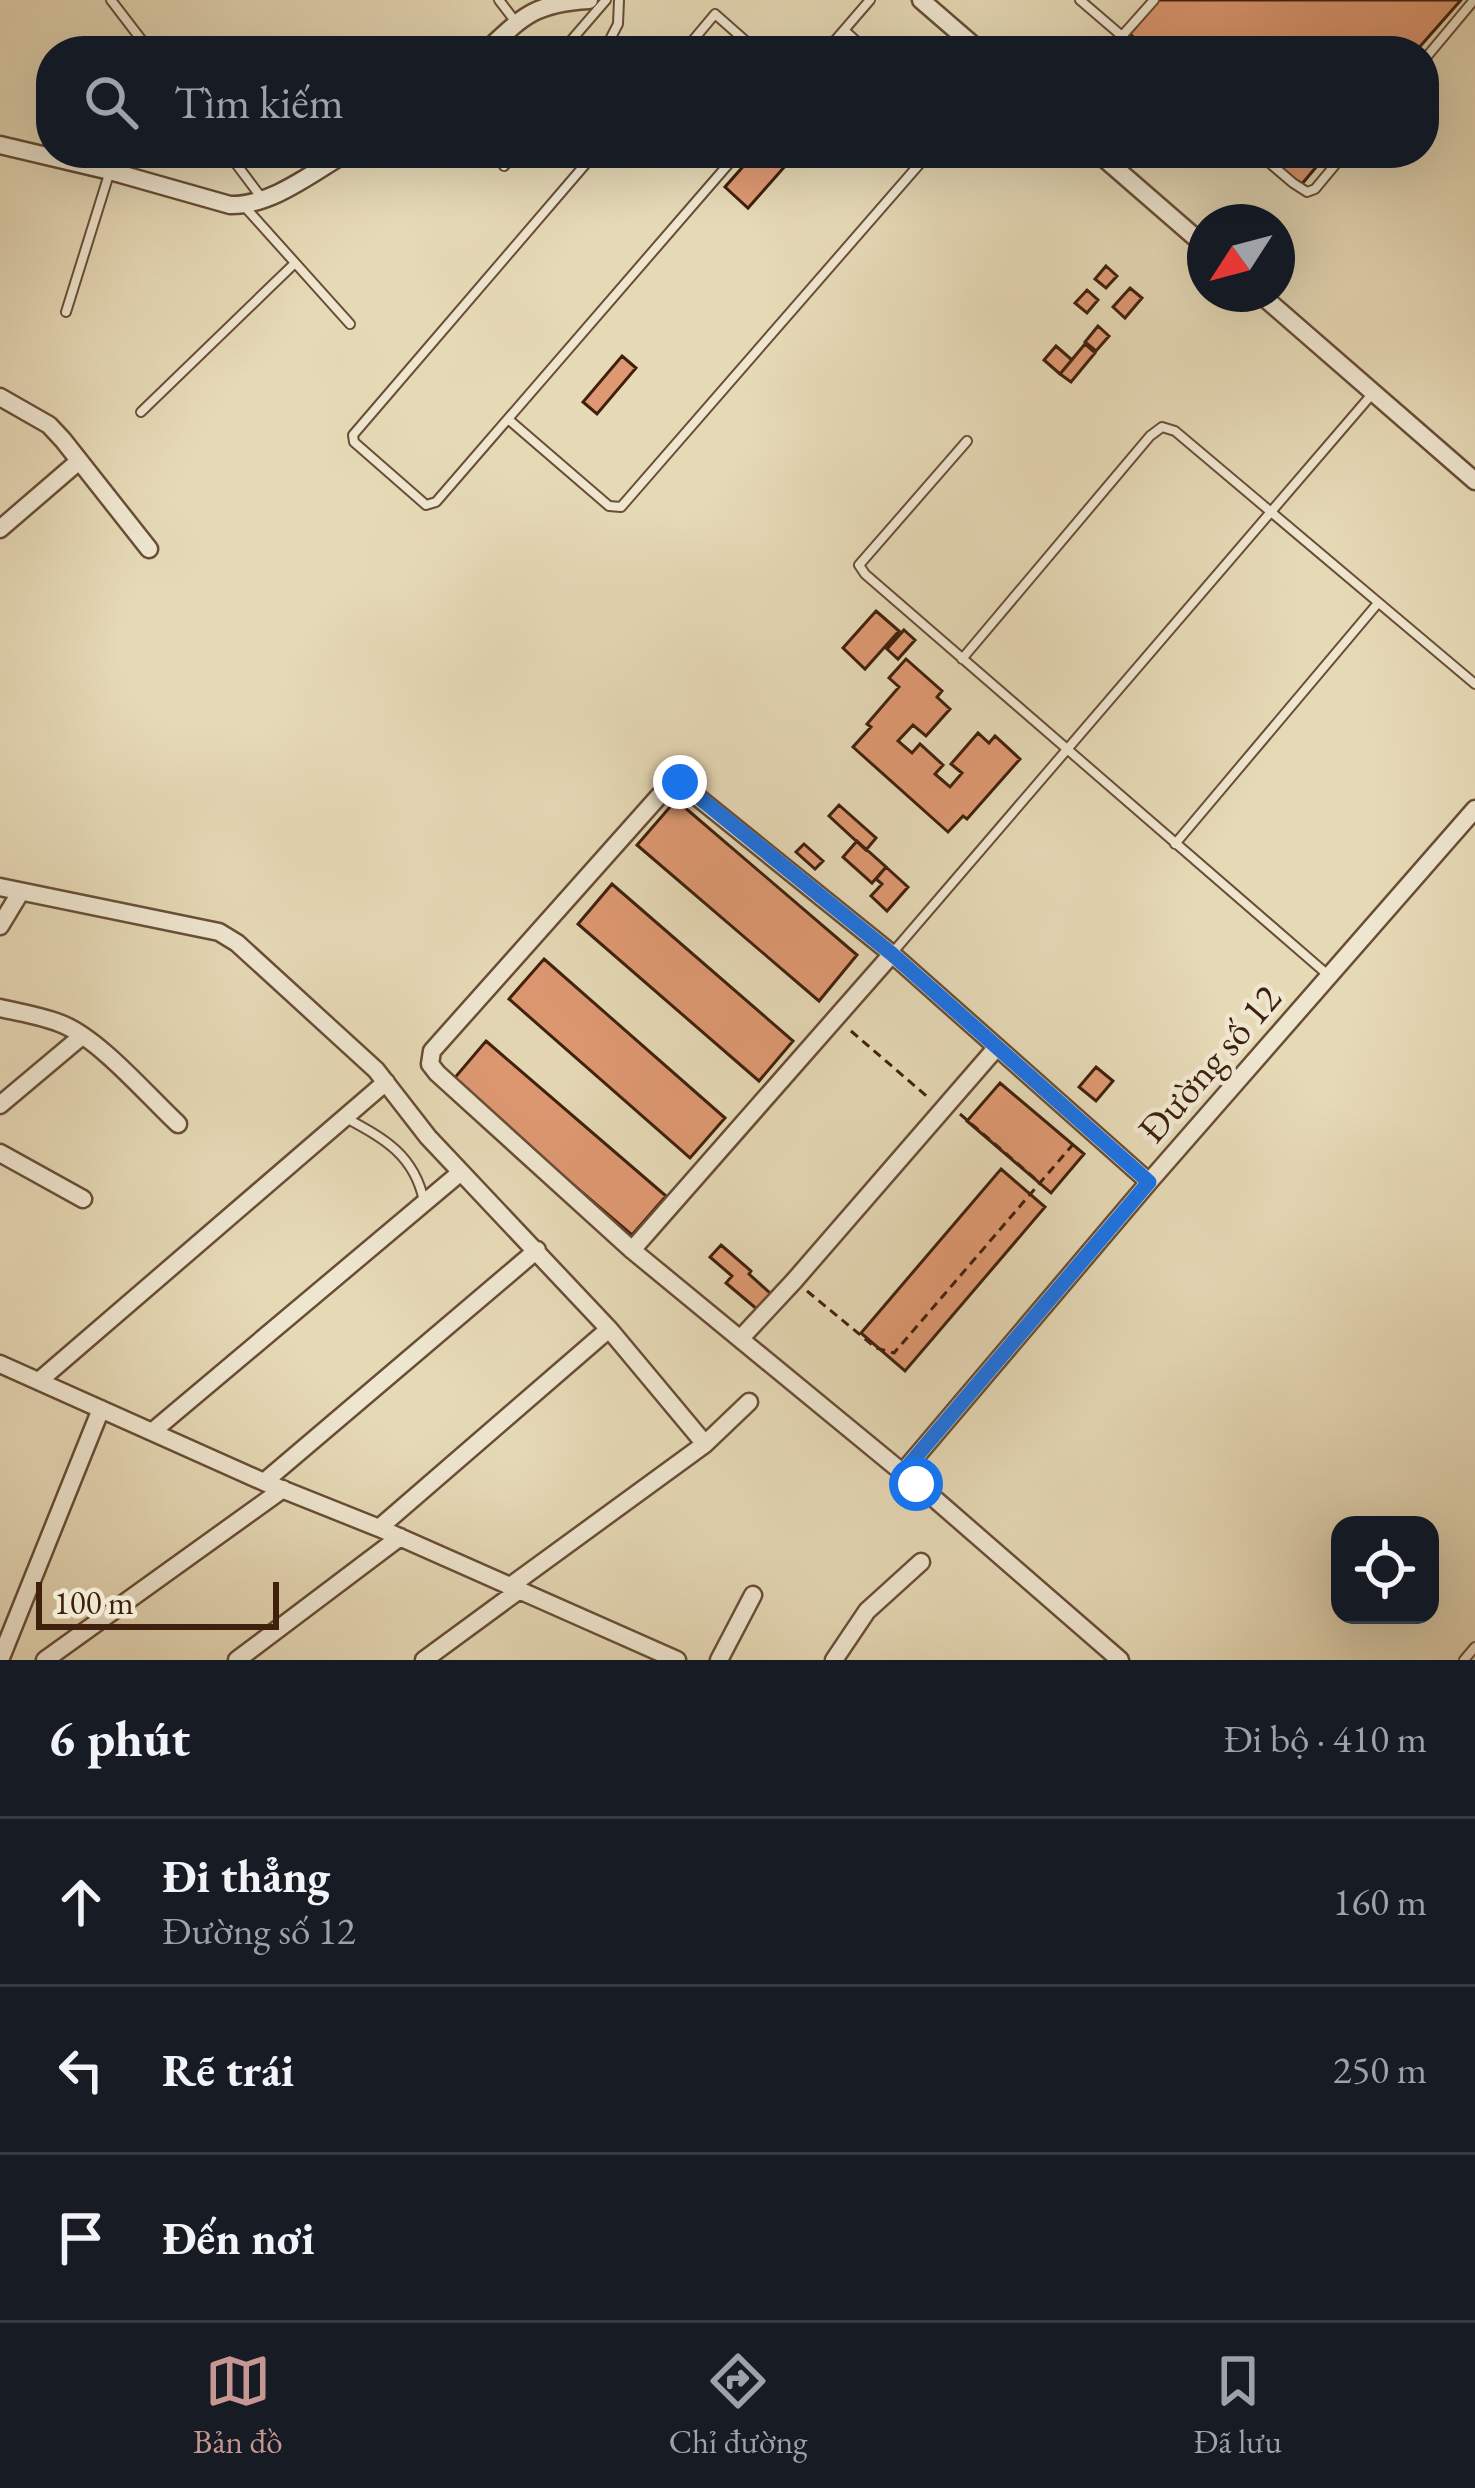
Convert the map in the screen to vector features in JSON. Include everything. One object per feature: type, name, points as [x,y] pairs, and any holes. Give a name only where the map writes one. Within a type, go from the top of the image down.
[{"type":"street","points":[[502,36],[540,7],[589,0]]},
{"type":"street","points":[[922,0],[963,36]]},
{"type":"street","points":[[0,145],[36,154]]},
{"type":"street","points":[[97,168],[244,206],[321,168]]},
{"type":"street","points":[[1115,168],[1187,230]]},
{"type":"street","points":[[1281,312],[1475,481]]},
{"type":"street","points":[[0,397],[49,425],[149,549]]},
{"type":"street","points":[[0,530],[79,461]]},
{"type":"street","points":[[1120,1660],[903,1472],[632,1250],[436,1073],[430,1064],[432,1051],[660,795],[680,782],[892,954],[1149,1182]]},
{"type":"street","name":"Đường số 12","points":[[903,1472],[1475,809]]},
{"type":"street","points":[[0,887],[219,932],[237,943],[386,1082],[461,1172],[609,1329],[705,1444]]},
{"type":"street","points":[[0,926],[20,893]]},
{"type":"street","points":[[632,1250],[892,954]]},
{"type":"street","points":[[0,1008],[63,1024],[82,1036],[178,1124]]},
{"type":"street","points":[[0,1105],[82,1036]]},
{"type":"street","points":[[741,1339],[997,1047]]},
{"type":"street","points":[[40,1380],[386,1082]]},
{"type":"street","points":[[0,1153],[83,1199]]},
{"type":"street","points":[[153,1431],[461,1172]]},
{"type":"street","points":[[264,1482],[537,1250]]},
{"type":"street","points":[[379,1528],[609,1329]]},
{"type":"street","points":[[0,1364],[677,1660]]},
{"type":"street","points":[[424,1660],[705,1444],[749,1402]]},
{"type":"street","points":[[0,1660],[101,1409]]},
{"type":"street","points":[[45,1660],[283,1489]]},
{"type":"street","points":[[237,1660],[400,1537]]},
{"type":"street","points":[[834,1660],[867,1611],[921,1562]]},
{"type":"street","points":[[719,1660],[753,1595]]},
{"type":"lane","points":[[111,0],[139,36]]},
{"type":"lane","points":[[499,0],[516,22]]},
{"type":"lane","points":[[575,36],[606,0]]},
{"type":"lane","points":[[612,36],[618,24],[619,0]]},
{"type":"lane","points":[[839,36],[870,0]]},
{"type":"lane","points":[[1080,0],[1122,36],[1154,0]]},
{"type":"lane","points":[[1439,42],[1474,0]]},
{"type":"lane","points":[[697,36],[715,14],[741,36]]},
{"type":"lane","points":[[844,30],[851,36]]},
{"type":"lane","points":[[240,168],[262,198]]},
{"type":"lane","points":[[583,168],[355,431],[352,438],[423,503],[436,502],[725,168]]},
{"type":"lane","points":[[508,419],[609,506],[621,508],[915,168]]},
{"type":"lane","points":[[1276,168],[1307,192],[1333,168]]},
{"type":"lane","points":[[66,312],[110,171]]},
{"type":"lane","points":[[244,206],[350,324]]},
{"type":"lane","points":[[141,412],[295,262]]},
{"type":"lane","points":[[892,954],[1374,392]]},
{"type":"lane","points":[[962,658],[1162,427],[1175,431],[1475,685]]},
{"type":"lane","points":[[967,441],[859,565],[865,574],[1329,976]]},
{"type":"lane","points":[[1175,844],[1378,602]]},
{"type":"lane","points":[[346,1118],[407,1159],[419,1178],[424,1203]]},
{"type":"lane","points":[[1464,1660],[1475,1647]]},
{"type":"path","points":[[836,1018],[1041,1183]]},
{"type":"path","points":[[794,1281],[876,1348],[894,1353],[1088,1127]]},
{"type":"building","points":[[1158,0],[1461,0],[1429,36],[1130,34]]},
{"type":"building","points":[[742,168],[783,168],[748,208],[725,187]]},
{"type":"building","points":[[1282,168],[1315,168],[1301,185]]},
{"type":"building","points":[[1106,266],[1117,276],[1106,288],[1095,279]]},
{"type":"building","points":[[1130,288],[1142,298],[1125,318],[1113,307]]},
{"type":"building","points":[[1087,290],[1098,300],[1087,313],[1075,303]]},
{"type":"building","points":[[1098,326],[1109,336],[1096,351],[1085,342]]},
{"type":"building","points":[[1085,344],[1095,353],[1071,382],[1060,374]]},
{"type":"building","points":[[1056,346],[1072,360],[1060,374],[1044,360]]},
{"type":"building","points":[[622,356],[636,368],[597,414],[583,402]]},
{"type":"building","points":[[876,611],[899,631],[865,669],[843,648]]},
{"type":"building","points":[[904,630],[915,640],[898,659],[887,649]]},
{"type":"building","points":[[906,659],[942,691],[937,697],[950,709],[926,736],[913,725],[898,741],[912,753],[920,744],[943,765],[935,774],[950,787],[962,773],[951,764],[978,733],[989,743],[995,736],[1020,759],[967,819],[963,816],[948,832],[853,747],[899,687],[889,678]]},
{"type":"building","points":[[676,800],[857,955],[819,1001],[637,845]]},
{"type":"building","points":[[839,805],[876,838],[866,850],[829,816]]},
{"type":"building","points":[[857,841],[886,867],[872,883],[843,857]]},
{"type":"building","points":[[804,844],[823,861],[815,869],[796,852]]},
{"type":"building","points":[[886,867],[908,887],[887,911],[871,896],[882,884],[876,879]]},
{"type":"building","points":[[612,884],[793,1041],[759,1081],[578,924]]},
{"type":"building","points":[[544,959],[725,1118],[690,1158],[509,999]]},
{"type":"building","points":[[486,1041],[666,1196],[632,1235],[452,1081]]},
{"type":"building","points":[[1096,1067],[1113,1081],[1096,1101],[1079,1087]]},
{"type":"building","points":[[1000,1083],[1084,1154],[1051,1193],[967,1121]]},
{"type":"building","points":[[1001,1169],[1045,1207],[905,1371],[861,1333]]},
{"type":"building","points":[[721,1245],[771,1294],[758,1310],[726,1283],[732,1276],[710,1257]]},
{"type":"route","points":[[680,782],[892,954],[1149,1182],[903,1472],[916,1484]]}]
